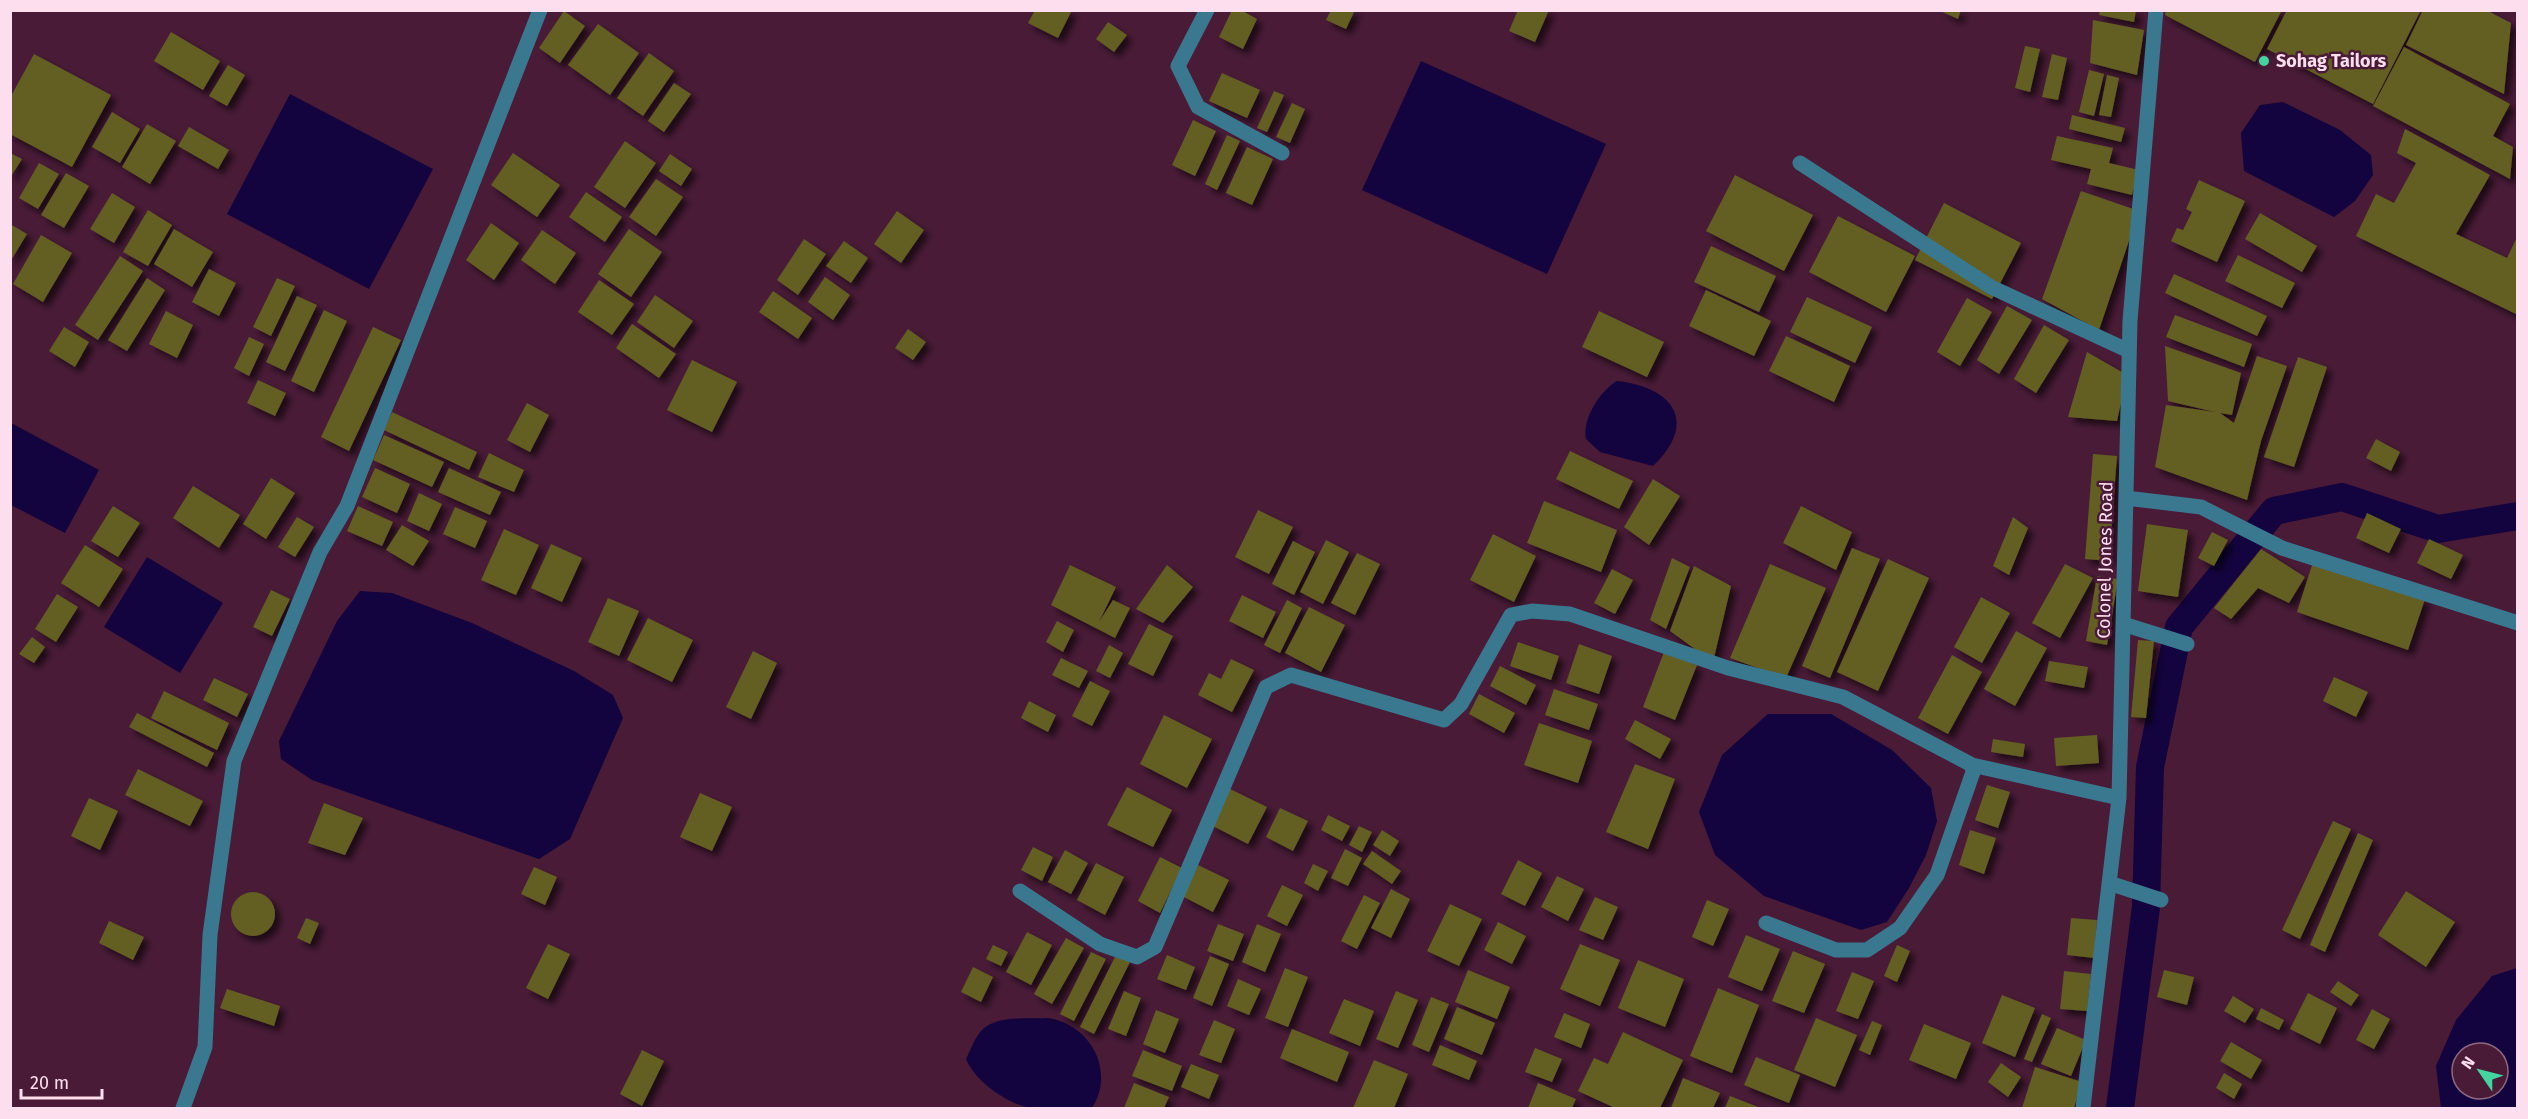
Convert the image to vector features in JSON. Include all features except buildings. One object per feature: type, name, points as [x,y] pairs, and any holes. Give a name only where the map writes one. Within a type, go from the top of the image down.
[{"type":"street","points":[[1207,10],[1178,66],[1198,107],[1282,153]]},
{"type":"street","name":"Colonel Jones Road","points":[[2083,1108],[2113,884],[2119,798],[2129,351],[2156,10]]},
{"type":"street","points":[[183,1108],[205,1047],[210,935],[234,761],[320,552],[346,506],[537,12]]},
{"type":"street","points":[[1800,163],[1991,287],[2129,351]]},
{"type":"street","points":[[2126,498],[2202,507],[2282,548],[2517,623]]},
{"type":"street","points":[[1020,891],[1100,944],[1137,957],[1155,947],[1266,687],[1291,675],[1444,720],[1461,704],[1512,615],[1532,611],[1570,614],[1728,668],[1843,697],[1972,765],[2119,798]]},
{"type":"street","points":[[2123,624],[2187,644]]},
{"type":"street","points":[[1766,923],[1836,950],[1867,950],[1900,928],[1937,875],[1973,772],[1972,765]]},
{"type":"street","points":[[2113,884],[2161,900]]},
{"type":"shaded area","points":[[1421,61],[1606,144],[1547,274],[1362,190]]},
{"type":"shaded area","points":[[290,94],[433,169],[369,289],[227,214]]},
{"type":"shaded area","points":[[2283,102],[2340,130],[2371,155],[2373,175],[2355,201],[2334,217],[2244,171],[2241,133],[2260,105]]},
{"type":"shaded area","points":[[1617,381],[1653,391],[1665,399],[1673,409],[1677,421],[1675,435],[1667,450],[1653,466],[1600,452],[1586,439],[1585,431],[1594,406],[1604,391]]},
{"type":"shaded area","points":[[11,423],[99,470],[65,533],[11,505]]},
{"type":"shaded area","points":[[147,557],[223,603],[180,673],[104,627]]},
{"type":"shaded area","points":[[360,591],[392,593],[472,623],[574,671],[613,695],[623,718],[570,839],[539,859],[312,780],[281,759],[279,741],[337,621]]},
{"type":"shaded area","points":[[1768,714],[1831,714],[1892,750],[1931,788],[1937,821],[1926,855],[1909,888],[1887,922],[1861,930],[1764,896],[1715,855],[1699,812],[1722,755]]},
{"type":"shaded area","points":[[2517,968],[2517,1108],[2441,1108],[2436,1066],[2456,1020],[2492,976]]},
{"type":"shaded area","points":[[1048,1018],[1076,1029],[1095,1051],[1100,1065],[1101,1079],[1099,1094],[1092,1108],[1046,1110],[1022,1106],[1002,1097],[984,1083],[966,1059],[978,1036],[989,1025],[1005,1020]]},
{"type":"waterway","points":[[2120,1108],[2146,907],[2150,767],[2179,627],[2274,511],[2342,497],[2438,529],[2518,516]]},
{"type":"place","name":"Sohag Tailors","points":[[2264,61]]}]
